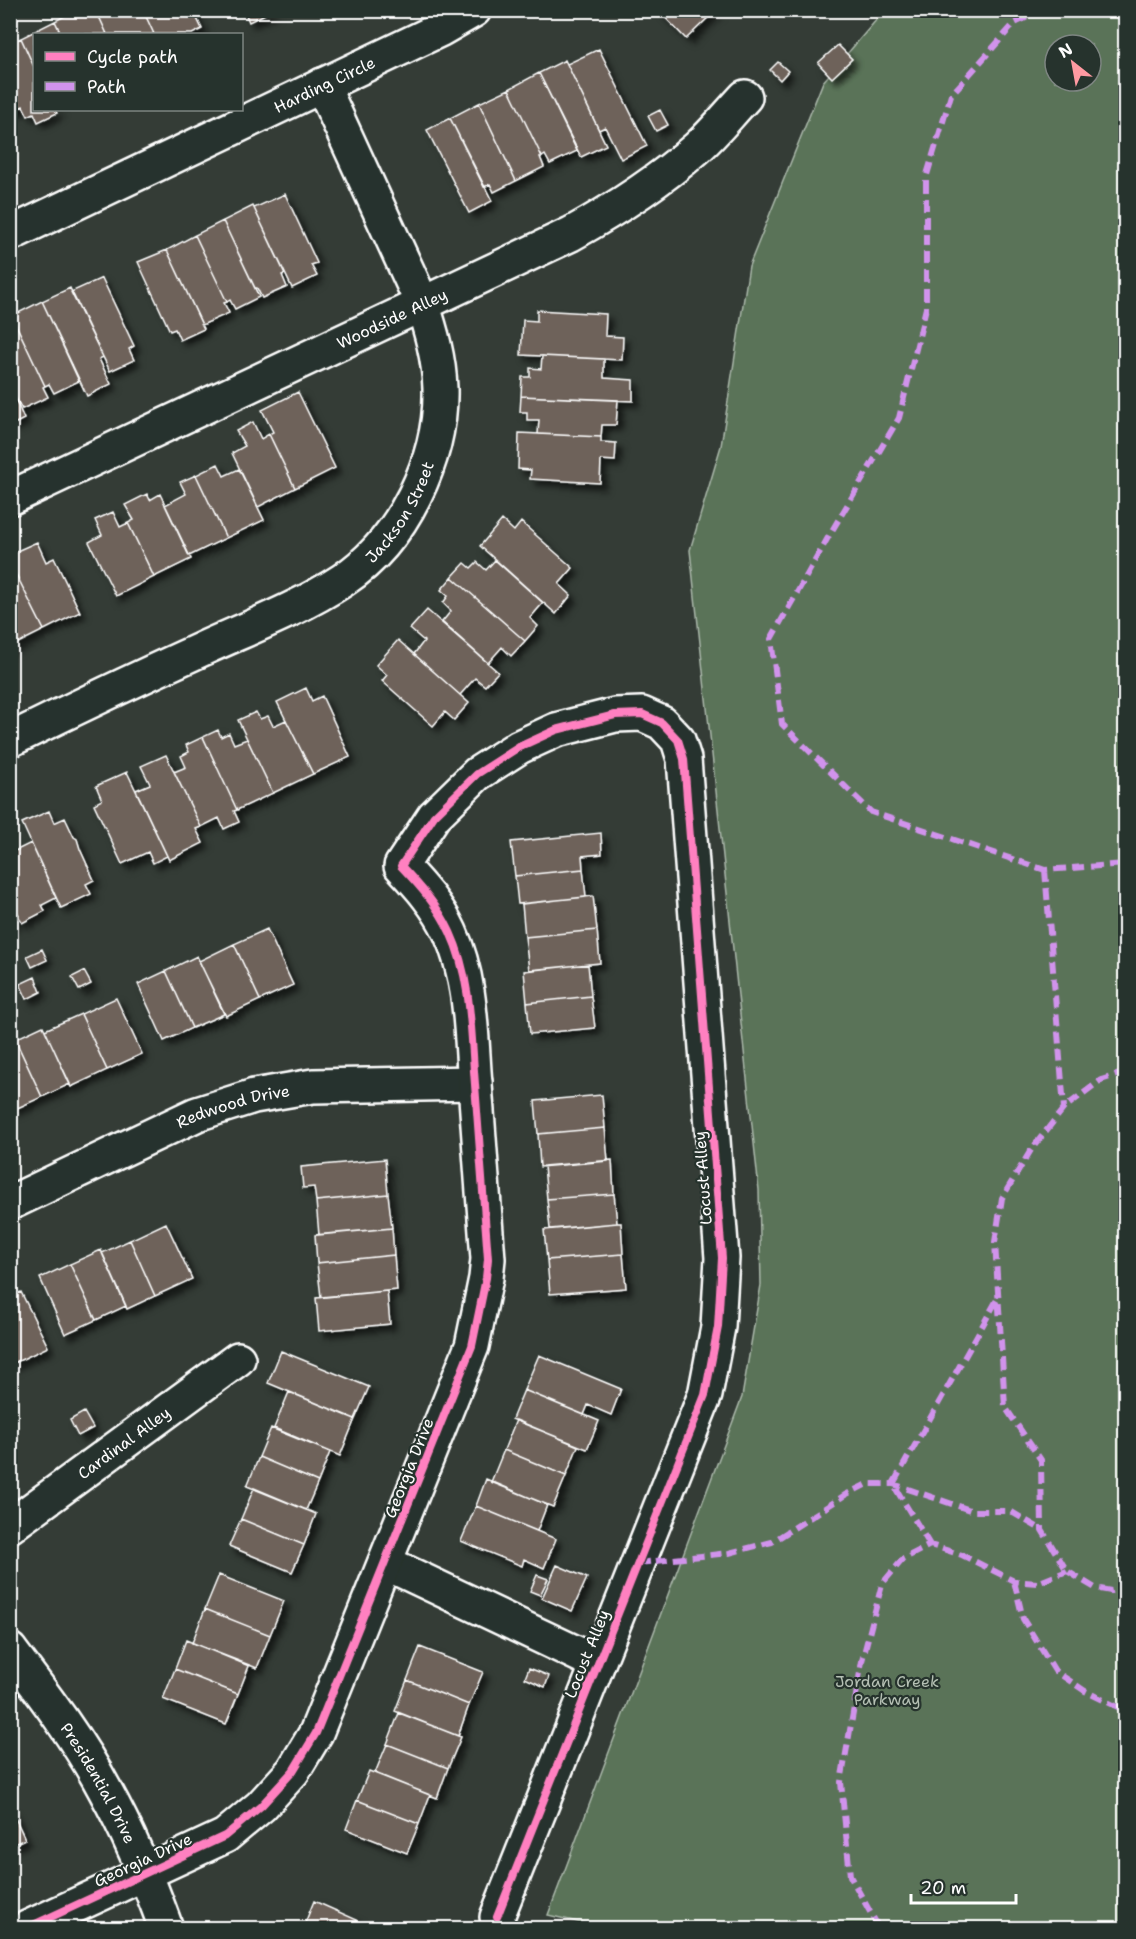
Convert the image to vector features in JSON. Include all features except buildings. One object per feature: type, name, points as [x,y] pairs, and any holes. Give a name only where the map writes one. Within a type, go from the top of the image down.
[{"type":"street","name":"Harding Circle","points":[[10,234],[441,29],[474,10]]},
{"type":"street","name":"Jackson Street","points":[[10,740],[311,599],[345,578],[375,552],[399,522],[422,480],[436,435],[440,388],[434,340],[422,303],[322,86]]},
{"type":"street","name":"Woodside Alley","points":[[10,498],[571,234],[645,190],[698,147],[745,97]]},
{"type":"street","name":"Locust Alley","points":[[401,866],[434,816],[477,774],[519,747],[547,734],[615,715],[642,714],[662,723],[678,740],[684,759],[722,1258],[718,1328],[705,1395],[497,1917]]},
{"type":"street","name":"Georgia Drive","points":[[27,1929],[225,1836],[261,1806],[293,1771],[316,1732],[472,1346],[478,1326],[488,1259],[469,1006],[464,972],[450,932],[429,897],[401,866]]},
{"type":"street","name":"Redwood Drive","points":[[10,1203],[197,1114],[254,1096],[313,1086],[475,1083]]},
{"type":"street","name":"Cardinal Alley","points":[[10,1526],[238,1359]]},
{"type":"street","name":"Locust Alley","points":[[386,1563],[597,1663]]},
{"type":"street","name":"Presidential Drive","points":[[10,1650],[56,1711],[105,1790],[146,1873],[166,1929]]},
{"type":"green space","name":"Jordan Creek Parkway","points":[[884,11],[1125,11],[1125,1928],[603,1928],[548,1915],[742,1397],[761,1285],[759,1190],[690,550],[721,446],[749,266],[823,82]]},
{"type":"marked path","points":[[1043,10],[1015,23],[951,95],[926,178],[926,308],[899,418],[771,639],[782,724],[871,812],[1045,870],[1126,864]]},
{"type":"marked path","points":[[1045,870],[1064,1108]]},
{"type":"marked path","points":[[1126,1072],[1101,1080],[1064,1108],[1031,1150],[1002,1198],[995,1242],[1005,1407],[1041,1460],[1042,1530],[1067,1571],[1095,1588],[1111,1591],[1126,1588]]},
{"type":"marked path","points":[[930,1545],[893,1484],[998,1298]]},
{"type":"marked path","points":[[638,1563],[729,1553],[772,1542],[845,1495],[867,1484],[893,1484],[973,1511],[1010,1511],[1042,1530]]},
{"type":"marked path","points":[[879,1928],[850,1876],[841,1782],[862,1661],[882,1584],[903,1559],[930,1545],[962,1555],[1014,1581],[1038,1583],[1067,1571]]},
{"type":"marked path","points":[[1014,1581],[1023,1619],[1055,1671],[1085,1691],[1126,1711]]},
{"type":"cycle path","points":[[27,1928],[225,1836],[261,1806],[293,1771],[316,1733],[472,1346],[488,1259],[466,983],[457,948],[450,932],[434,905],[401,866],[434,816],[477,774],[519,747],[556,730],[615,715],[642,714],[662,723],[678,740],[684,759],[722,1258],[718,1327],[705,1395],[497,1917]]}]
